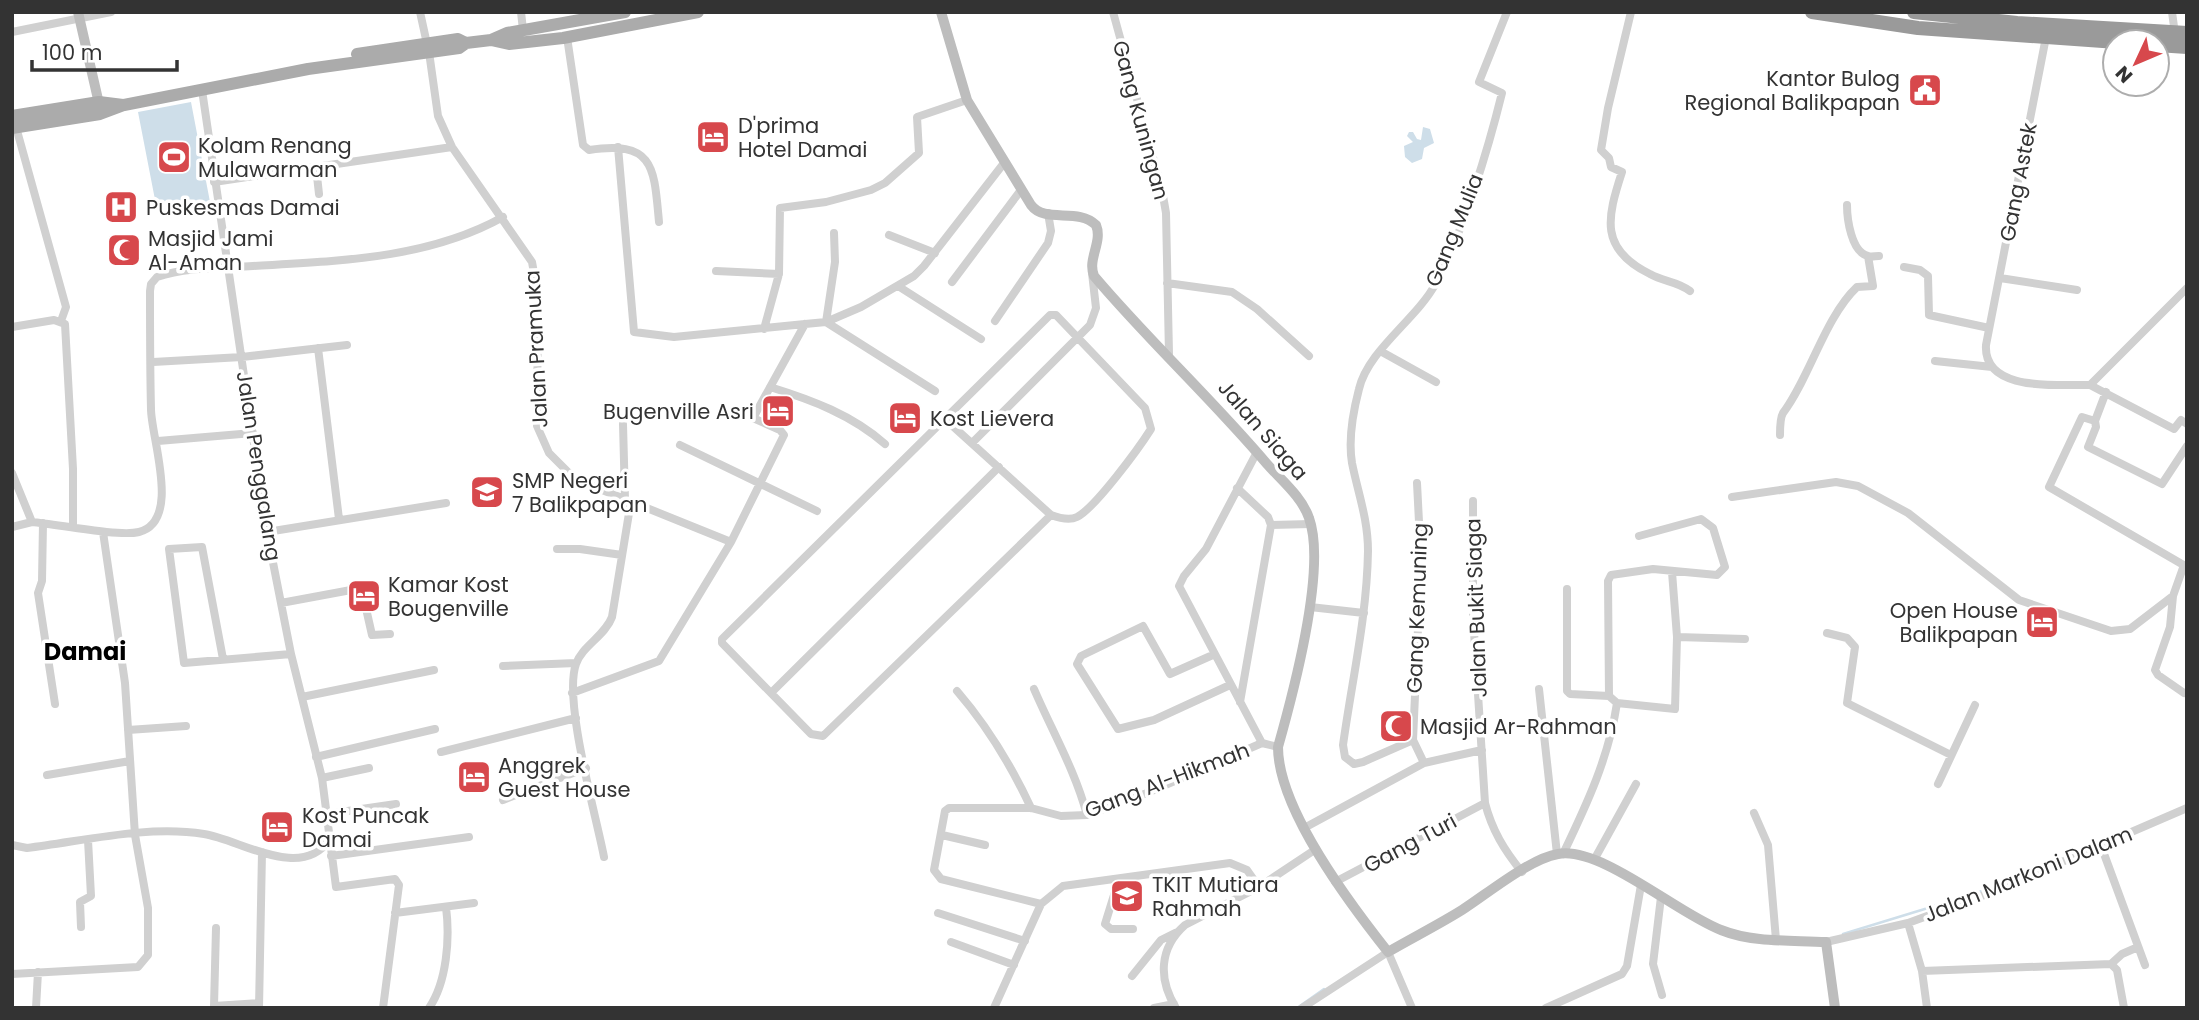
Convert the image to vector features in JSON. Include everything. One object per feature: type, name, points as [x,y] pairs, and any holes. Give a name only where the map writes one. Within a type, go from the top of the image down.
[{"type":"highway","points":[[1812,12],[1918,28],[2101,41]]},
{"type":"highway","points":[[1914,12],[2181,40]]},
{"type":"main road","points":[[491,40],[509,44],[567,37],[698,12]]},
{"type":"main road","points":[[14,123],[428,48],[459,48],[466,43],[491,40],[523,30],[617,13]]},
{"type":"street","points":[[12,32],[78,15],[111,12]]},
{"type":"street","name":"Jalan Pramuka","points":[[420,12],[438,116],[452,147],[532,262],[537,295],[537,426],[542,440],[575,479],[731,542]]},
{"type":"street","points":[[521,12],[523,30]]},
{"type":"street","points":[[941,12],[967,100],[1034,210],[1082,215],[1096,225],[1098,235],[1091,268],[1094,317],[1078,338],[972,443]]},
{"type":"street","name":"Gang Kuningan","points":[[1113,12],[1166,213],[1169,354]]},
{"type":"street","name":"Gang Mulia","points":[[1413,740],[1363,762],[1350,763],[1345,757],[1343,745],[1364,613],[1367,518],[1352,462],[1351,438],[1359,386],[1367,367],[1436,283],[1465,210],[1493,130],[1502,93],[1479,82],[1507,12]]},
{"type":"street","points":[[1631,12],[1601,150],[1609,158],[1611,167],[1622,172],[1614,194],[1611,240],[1618,250],[1647,273],[1676,282],[1690,291]]},
{"type":"street","points":[[2172,12],[2181,40]]},
{"type":"street","points":[[78,15],[100,108]]},
{"type":"street","points":[[567,37],[583,145],[589,150],[618,147],[639,153],[651,164],[659,222]]},
{"type":"street","name":"Gang Astek","points":[[1992,367],[1986,351],[1989,328],[2046,37]]},
{"type":"street","name":"Jalan Penggalang","points":[[202,90],[267,532],[291,654],[322,778],[337,888],[397,880],[399,885],[396,913]]},
{"type":"street","points":[[764,329],[779,274],[777,213],[783,206],[826,202],[879,187],[919,153],[917,117],[967,100]]},
{"type":"street","points":[[14,123],[66,307],[61,321]]},
{"type":"street","points":[[214,182],[452,147]]},
{"type":"street","points":[[618,147],[634,332],[674,337],[826,322],[898,286],[914,276],[935,253],[1004,163]]},
{"type":"street","points":[[316,167],[319,194]]},
{"type":"street","points":[[952,282],[1021,190]]},
{"type":"street","points":[[1847,205],[1853,238],[1860,252],[1868,256],[1879,256]]},
{"type":"street","points":[[995,321],[1048,243],[1051,231],[1048,213]]},
{"type":"street","points":[[12,527],[32,522],[103,532],[138,533],[154,522],[162,495],[158,442],[151,412],[151,284],[165,274],[325,261],[430,247],[460,239],[503,217]]},
{"type":"street","points":[[826,322],[835,262],[834,233]]},
{"type":"street","points":[[889,235],[935,253]]},
{"type":"street","points":[[1780,435],[1782,415],[1791,406],[1807,368],[1842,305],[1857,287],[1873,286],[1868,256]]},
{"type":"street","points":[[1904,267],[1920,270],[1928,276],[1929,315],[1989,328]]},
{"type":"street","name":"Jalan Siaga","points":[[1091,268],[1101,284],[1169,354],[1303,504],[1311,524],[1315,571],[1310,607],[1278,747],[1282,778],[1335,882],[1388,952]]},
{"type":"street","points":[[716,271],[779,274]]},
{"type":"street","points":[[2000,278],[2077,290]]},
{"type":"street","points":[[1167,283],[1232,292],[1257,309],[1309,356]]},
{"type":"street","points":[[898,286],[981,339]]},
{"type":"street","points":[[2090,384],[2187,288]]},
{"type":"street","points":[[946,420],[1051,515],[1069,519],[1082,513],[1137,452],[1152,429],[1145,408],[1052,314],[722,639],[811,734],[823,736],[1051,515]]},
{"type":"street","points":[[12,327],[61,321]]},
{"type":"street","points":[[61,321],[65,324],[71,410],[73,526]]},
{"type":"street","points":[[826,322],[935,391]]},
{"type":"street","points":[[572,693],[650,667],[659,661],[731,542],[784,435],[780,430],[753,418],[805,324]]},
{"type":"street","points":[[153,362],[242,357],[347,345]]},
{"type":"street","points":[[318,348],[338,519]]},
{"type":"street","points":[[1382,352],[1436,382]]},
{"type":"street","points":[[1935,361],[1992,367],[2017,381],[2090,384],[2174,429],[2180,421],[2187,424]]},
{"type":"street","points":[[770,387],[830,408],[870,430],[885,444]]},
{"type":"street","points":[[2106,392],[2088,447],[2162,484],[2187,446]]},
{"type":"street","points":[[2095,421],[2081,417],[2049,487],[2182,564],[2173,596],[2170,627],[2155,670],[2184,693]]},
{"type":"street","points":[[604,857],[572,693],[576,663],[609,624],[617,594],[628,500],[623,424]]},
{"type":"street","points":[[158,442],[253,433]]},
{"type":"street","points":[[680,445],[817,511]]},
{"type":"street","points":[[1257,452],[1206,549],[1179,586],[1262,743],[1278,747]]},
{"type":"street","points":[[772,692],[999,467]]},
{"type":"street","points":[[12,473],[32,522]]},
{"type":"street","points":[[1732,497],[1836,482],[1858,486],[1908,513],[2019,600],[2111,631],[2130,629],[2173,596]]},
{"type":"street","name":"Gang Kemuning","points":[[1417,483],[1421,561],[1413,740],[1424,763]]},
{"type":"street","points":[[1237,488],[1268,517],[1271,525],[1240,702]]},
{"type":"street","name":"Jalan Bukit Siaga","points":[[1473,501],[1473,616],[1485,803],[1491,825],[1503,849],[1522,872]]},
{"type":"street","points":[[267,532],[446,503]]},
{"type":"street","points":[[1609,696],[1608,581],[1611,575],[1653,569],[1717,575],[1722,572],[1725,560],[1710,524],[1701,519],[1639,536]]},
{"type":"street","points":[[43,523],[42,581],[38,593],[55,704]]},
{"type":"street","points":[[1271,525],[1311,524]]},
{"type":"street","points":[[12,974],[138,967],[146,958],[148,908],[135,835],[125,683],[103,532]]},
{"type":"street","points":[[223,659],[202,547],[199,545],[169,549],[184,663],[291,654]]},
{"type":"street","points":[[557,550],[580,549],[622,555]]},
{"type":"street","points":[[1567,589],[1567,691],[1570,694],[1609,696],[1617,703],[1675,709],[1677,637],[1672,572]]},
{"type":"street","points":[[281,603],[351,590],[365,604],[372,635],[390,634]]},
{"type":"street","points":[[1310,607],[1364,613]]},
{"type":"street","points":[[1215,654],[1170,674],[1143,626],[1081,656],[1077,664],[1118,729],[1154,720],[1230,685]]},
{"type":"street","points":[[1827,633],[1847,638],[1855,647],[1847,703],[1951,755]]},
{"type":"street","points":[[1677,637],[1745,639]]},
{"type":"street","points":[[503,666],[576,663]]},
{"type":"street","points":[[302,697],[434,670]]},
{"type":"street","points":[[1034,689],[1057,745],[1079,784],[1087,815]]},
{"type":"street","points":[[1539,689],[1560,854]]},
{"type":"street","points":[[957,691],[988,729],[1016,775],[1031,808]]},
{"type":"street","points":[[1560,854],[1602,770],[1617,703]]},
{"type":"street","points":[[1938,784],[1975,705]]},
{"type":"street","points":[[440,752],[576,718]]},
{"type":"street","points":[[128,730],[186,726]]},
{"type":"street","points":[[316,757],[435,729]]},
{"type":"street","name":"Gang Al-Hikmah","points":[[942,835],[946,809],[1031,808],[1061,816],[1087,815],[1147,793],[1262,743]]},
{"type":"street","points":[[1306,827],[1424,763],[1482,750]]},
{"type":"street","points":[[47,775],[130,761]]},
{"type":"street","points":[[322,778],[369,768]]},
{"type":"street","points":[[503,800],[586,768]]},
{"type":"street","points":[[1594,860],[1636,784]]},
{"type":"street","name":"Gang Turi","points":[[1335,882],[1485,803]]},
{"type":"street","points":[[327,814],[396,804]]},
{"type":"street","name":"Jalan Markoni Dalam","points":[[1826,942],[1908,923],[1990,893],[2100,843],[2187,808]]},
{"type":"street","points":[[1755,813],[1768,845],[1776,940]]},
{"type":"street","points":[[12,845],[27,848],[151,831],[203,834],[262,852],[302,858],[323,849],[329,840]]},
{"type":"street","points":[[985,845],[942,835],[934,870],[941,879],[1041,904]]},
{"type":"street","points":[[331,856],[469,837]]},
{"type":"street","points":[[81,927],[80,902],[91,896],[88,840]]},
{"type":"street","points":[[2100,843],[2145,965]]},
{"type":"street","points":[[1154,1008],[1175,1006],[1162,971],[1168,943],[1175,933],[1185,925],[1259,887],[1317,849]]},
{"type":"street","points":[[216,928],[214,1006],[259,1005],[262,852]]},
{"type":"street","points":[[1302,1008],[1388,952],[1522,872],[1560,854],[1594,860],[1722,930],[1776,940],[1826,942],[1835,1008]]},
{"type":"street","points":[[994,1008],[1041,904],[1063,886],[1230,863],[1247,870],[1259,887]]},
{"type":"street","points":[[1119,879],[1105,924],[1111,929],[1133,929]]},
{"type":"street","points":[[1546,1008],[1622,974],[1627,966],[1641,885]]},
{"type":"street","points":[[1661,897],[1653,964],[1662,995]]},
{"type":"street","points":[[383,1008],[396,913],[474,903]]},
{"type":"street","points":[[429,1008],[440,987],[447,935],[446,907]]},
{"type":"street","points":[[938,913],[1025,941]]},
{"type":"street","points":[[1908,923],[1922,971],[1927,1008]]},
{"type":"street","points":[[1132,976],[1164,937],[1175,933]]},
{"type":"street","points":[[951,942],[1014,965]]},
{"type":"street","points":[[1922,971],[2111,964],[2122,954],[2138,947]]},
{"type":"street","points":[[1388,952],[1412,1008]]},
{"type":"street","points":[[2111,964],[2117,970],[2124,1008]]},
{"type":"street","points":[[36,1008],[37,972]]},
{"type":"shaded area","name":"Kolam Renang Mulawarman","points":[[191,102],[210,202],[157,210],[138,112]]},
{"type":"shaded area","points":[[1423,127],[1430,129],[1434,143],[1424,148],[1422,159],[1412,163],[1405,157],[1404,146],[1413,142],[1407,136],[1409,132],[1413,132],[1417,139],[1421,140]]},
{"type":"waterway","points":[[1843,934],[1977,893],[2061,858]]},
{"type":"waterway","points":[[1297,1008],[1324,989]]},
{"type":"place","name":"Kantor Bulog Regional Balikpapan","points":[[1925,90]]},
{"type":"place","name":"D'prima Hotel Damai","points":[[713,137]]},
{"type":"place","name":"Kolam Renang Mulawarman","points":[[174,157]]},
{"type":"place","name":"Puskesmas Damai","points":[[121,207]]},
{"type":"place","name":"Masjid Jami Al-Aman","points":[[124,250]]},
{"type":"place","name":"Bugenville Asri","points":[[778,411]]},
{"type":"place","name":"Kost Lievera","points":[[905,418]]},
{"type":"place","name":"SMP Negeri 7 Balikpapan","points":[[487,492]]},
{"type":"place","name":"Kamar Kost Bougenville","points":[[364,596]]},
{"type":"place","name":"Open House Balikpapan","points":[[2042,622]]},
{"type":"place","name":"Masjid Ar-Rahman","points":[[1396,726]]},
{"type":"place","name":"Anggrek Guest House","points":[[474,777]]},
{"type":"place","name":"Kost Puncak Damai","points":[[277,827]]},
{"type":"place","name":"TKIT Mutiara Rahmah","points":[[1127,896]]},
{"type":"district","name":"Damai","points":[[85,651]]}]
